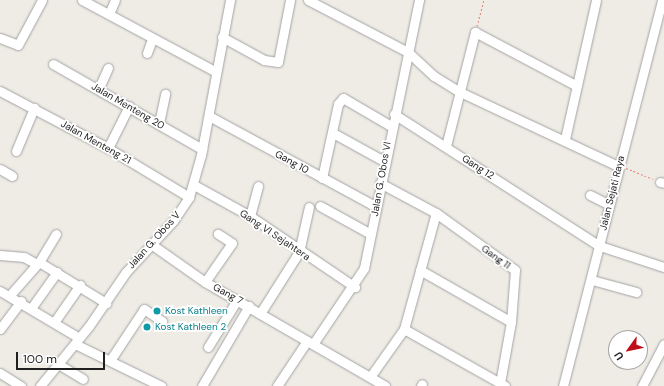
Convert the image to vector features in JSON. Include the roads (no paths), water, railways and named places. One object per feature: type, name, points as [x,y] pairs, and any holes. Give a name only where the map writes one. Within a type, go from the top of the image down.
[{"type":"street","points":[[0,38],[18,45],[42,0]]},
{"type":"street","points":[[82,0],[152,39],[216,72]]},
{"type":"street","points":[[109,14],[115,0]]},
{"type":"street","name":"Jalan G. Obos V","points":[[40,386],[106,303],[126,272],[190,197],[209,116],[222,37],[230,0]]},
{"type":"street","points":[[222,37],[264,60],[278,62],[290,0]]},
{"type":"street","points":[[308,0],[408,52],[434,76],[460,92],[564,139],[618,166]]},
{"type":"street","name":"Jalan G. Obos VI","points":[[277,386],[310,342],[355,287],[364,268],[377,204],[390,126],[394,114],[419,0]]},
{"type":"street","points":[[564,139],[596,0]]},
{"type":"street","name":"Jalan Sejati Raya","points":[[563,386],[592,280],[608,204],[661,1]]},
{"type":"street","points":[[446,146],[475,32],[577,86]]},
{"type":"street","points":[[146,52],[152,39]]},
{"type":"street","name":"Jalan Menteng 20","points":[[53,64],[99,88],[202,149]]},
{"type":"street","points":[[99,88],[108,68]]},
{"type":"street","name":"Jalan Menteng 21","points":[[0,91],[108,148],[190,197]]},
{"type":"street","points":[[159,123],[165,94]]},
{"type":"street","points":[[322,178],[333,133],[338,104],[343,98],[390,126]]},
{"type":"street","points":[[108,148],[129,106]]},
{"type":"street","points":[[16,152],[34,108]]},
{"type":"street","name":"Gang 12","points":[[394,114],[562,219],[600,246],[664,267]]},
{"type":"street","name":"Gang 10","points":[[209,116],[371,204],[377,204]]},
{"type":"street","points":[[333,133],[384,162]]},
{"type":"street","points":[[0,170],[12,176]]},
{"type":"street","name":"Gang 11","points":[[380,183],[436,213],[515,270],[511,322],[502,384]]},
{"type":"street","name":"Gang VI Sejahtera","points":[[194,184],[250,216],[299,252],[355,287]]},
{"type":"street","points":[[250,216],[258,186]]},
{"type":"street","points":[[590,195],[608,204]]},
{"type":"street","points":[[320,206],[371,234]]},
{"type":"street","points":[[261,312],[299,252],[309,207]]},
{"type":"street","points":[[370,378],[404,329],[436,213]]},
{"type":"street","points":[[10,295],[37,262],[56,234]]},
{"type":"street","points":[[205,282],[232,243],[218,234]]},
{"type":"street","name":"Gang 7","points":[[151,244],[205,282],[261,312],[384,386]]},
{"type":"street","points":[[1,258],[24,257],[37,262],[80,285],[106,303]]},
{"type":"street","points":[[420,270],[511,322]]},
{"type":"street","points":[[32,307],[57,272]]},
{"type":"street","points":[[592,280],[636,292]]},
{"type":"street","points":[[55,321],[80,285]]},
{"type":"street","points":[[0,291],[10,295],[55,321],[77,341],[161,386]]},
{"type":"street","points":[[208,346],[237,300]]},
{"type":"street","points":[[0,329],[21,301]]},
{"type":"street","points":[[202,386],[249,306]]},
{"type":"street","points":[[111,359],[144,309],[162,321]]},
{"type":"street","points":[[404,329],[502,384]]},
{"type":"street","points":[[642,386],[664,346]]},
{"type":"street","points":[[58,364],[83,379]]},
{"type":"street","points":[[0,373],[21,386]]},
{"type":"place","name":"Kost Kathleen","points":[[157,311]]},
{"type":"place","name":"Kost Kathleen 2","points":[[147,327]]}]
